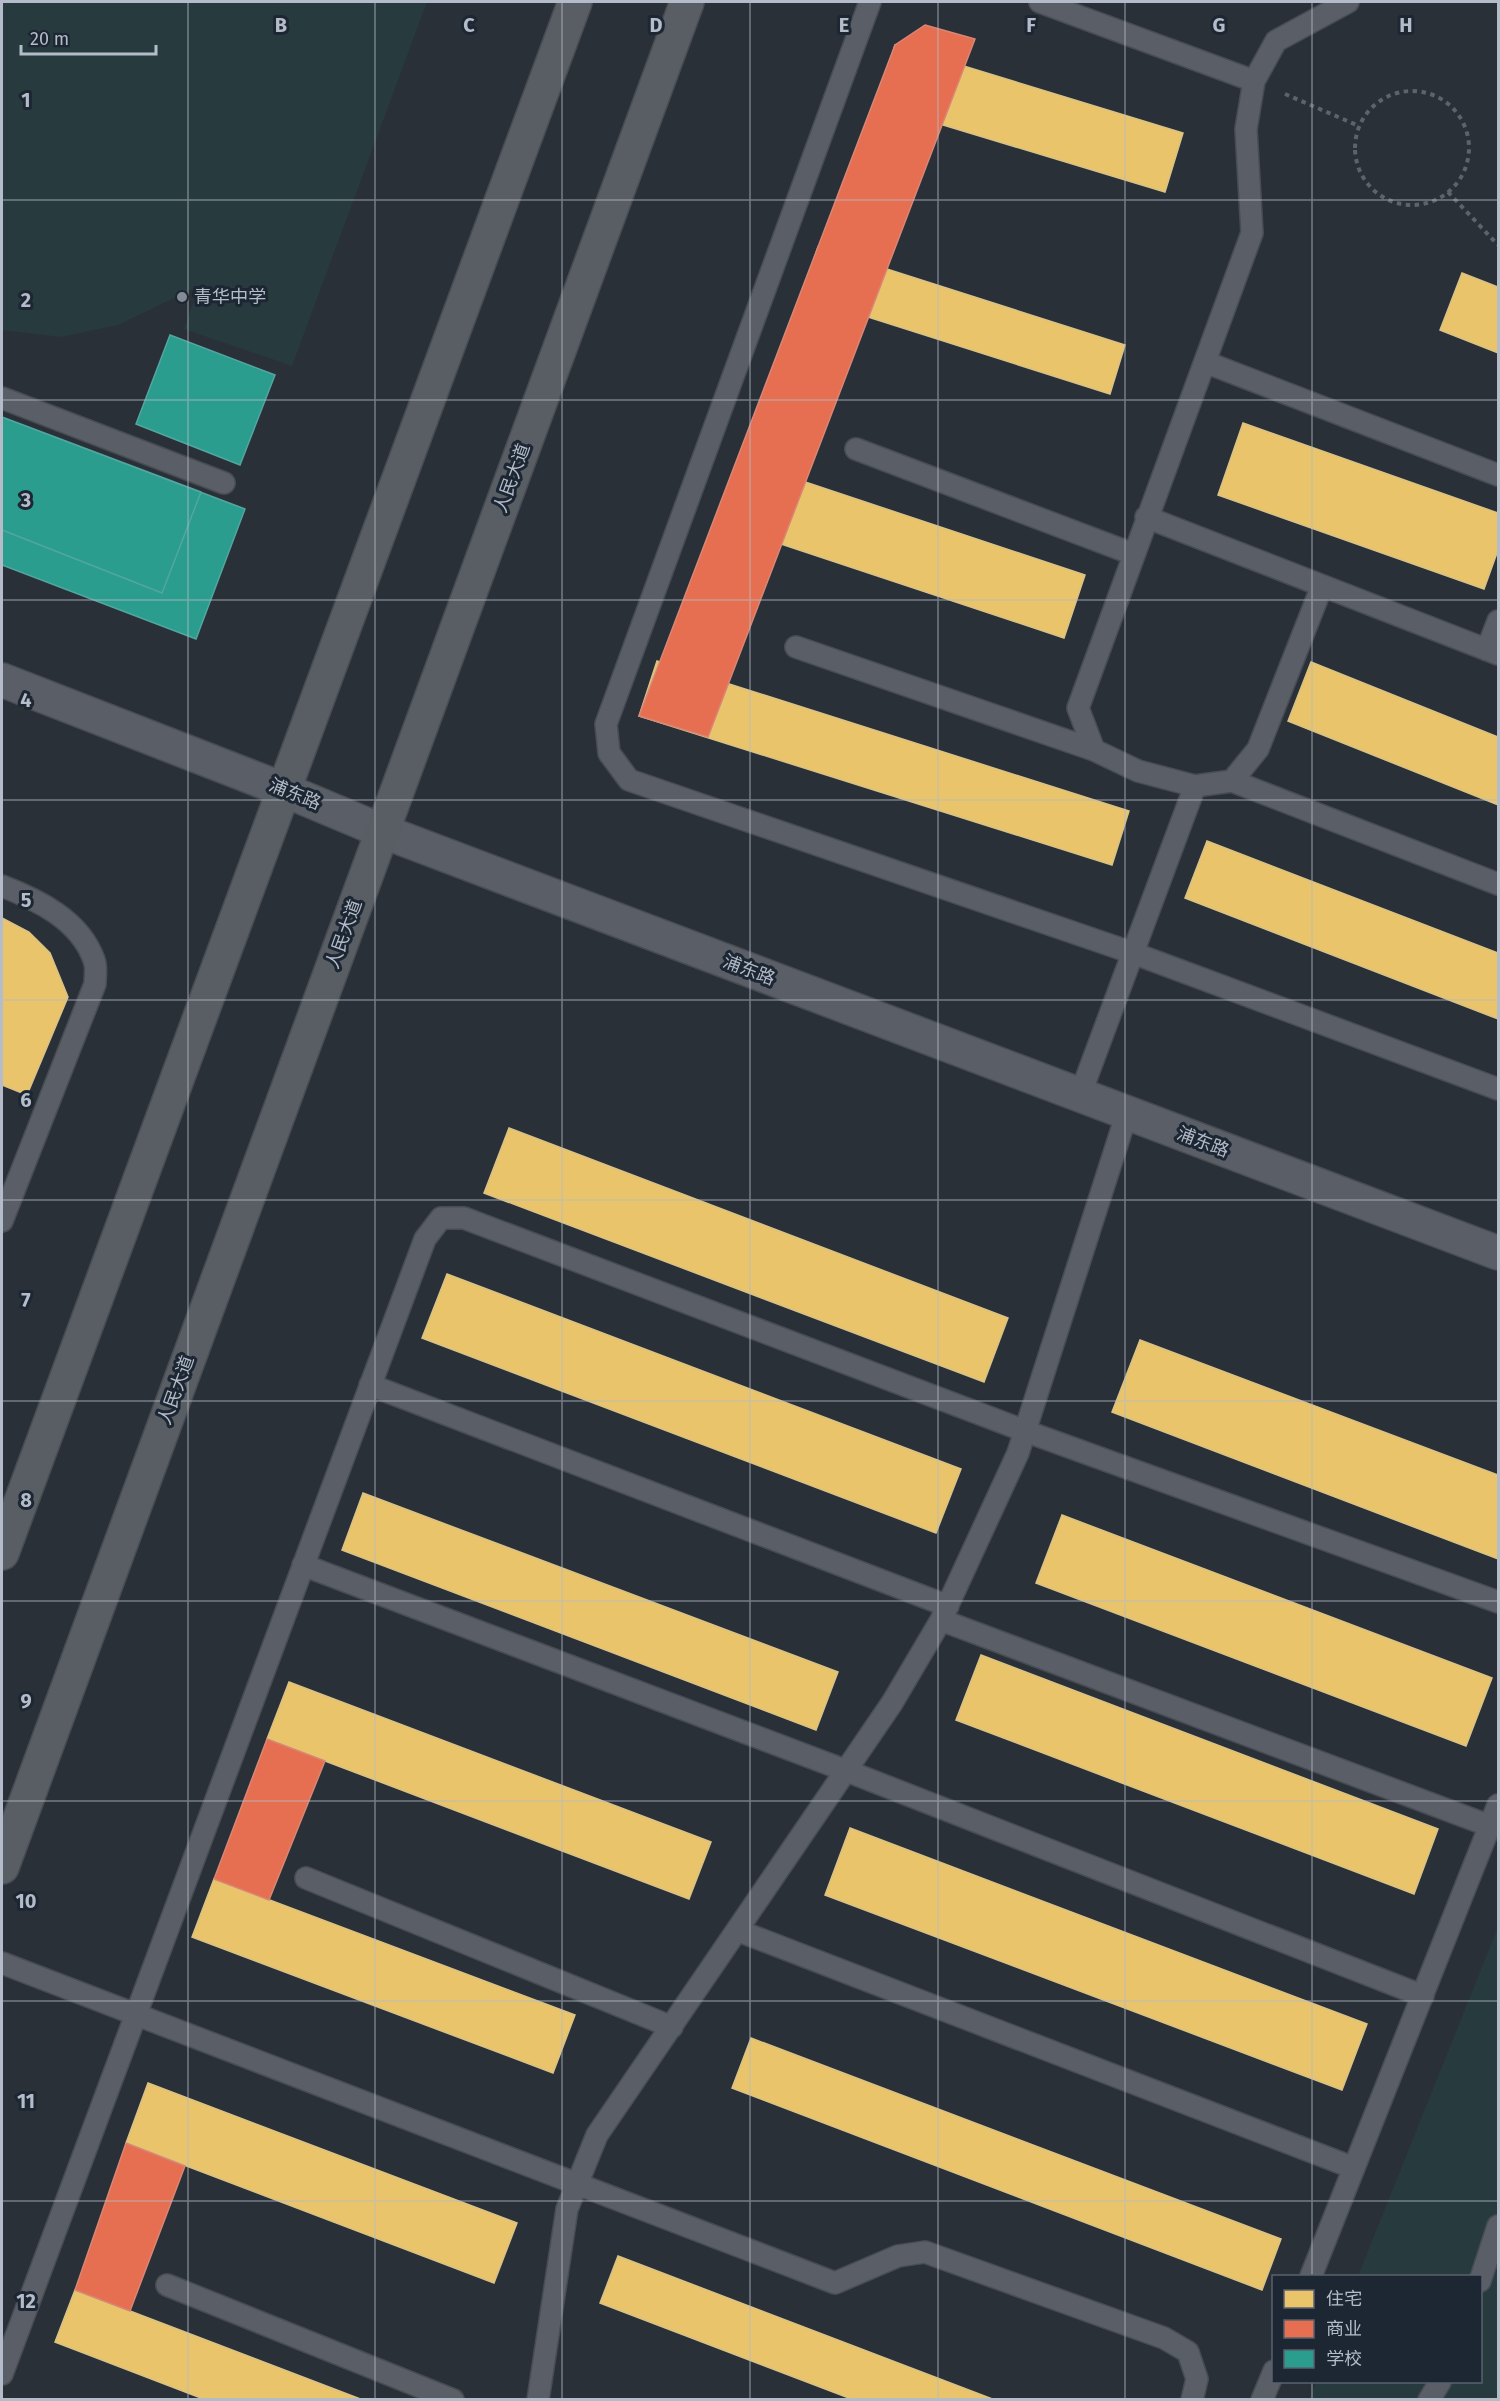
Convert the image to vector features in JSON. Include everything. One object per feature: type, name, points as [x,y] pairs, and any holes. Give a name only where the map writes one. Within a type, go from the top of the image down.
[{"type":"main road","points":[[2,1553],[282,789],[575,2]]},
{"type":"main road","name":"人民大道","points":[[2,1867],[687,2]]},
{"type":"street","name":"浦东路","points":[[2,680],[282,789],[382,831],[1498,1253]]},
{"type":"lane","points":[[870,2],[606,724],[609,753],[629,780],[1133,953],[1498,1089]]},
{"type":"lane","points":[[1040,2],[1254,81]]},
{"type":"lane","points":[[1094,750],[1078,708],[1146,517],[1252,233],[1246,129],[1254,81],[1276,41],[1348,2]]},
{"type":"lane","points":[[1205,362],[1498,475]]},
{"type":"lane","points":[[2,398],[224,483]]},
{"type":"lane","points":[[856,449],[1133,554]]},
{"type":"lane","points":[[1146,517],[1493,652],[1498,621]]},
{"type":"lane","points":[[1232,781],[1258,749],[1322,586]]},
{"type":"lane","points":[[796,647],[1094,750],[1137,771],[1195,786],[1232,781],[1498,884]]},
{"type":"lane","points":[[1080,1095],[1195,786]]},
{"type":"lane","points":[[2,886],[23,894],[63,917],[83,942],[95,962],[94,984],[2,1221]]},
{"type":"lane","points":[[538,2400],[567,2209],[597,2135],[847,1771],[892,1703],[944,1613],[1018,1453],[1127,1113]]},
{"type":"lane","points":[[2,2374],[424,1239],[441,1218],[464,1218],[1025,1431],[1498,1602]]},
{"type":"lane","points":[[370,1385],[944,1613],[1490,1826]]},
{"type":"lane","points":[[303,1565],[847,1771],[1423,1996]]},
{"type":"lane","points":[[1312,2275],[1498,1805]]},
{"type":"lane","points":[[306,1878],[672,2027]]},
{"type":"lane","points":[[739,1931],[1354,2168]]},
{"type":"lane","points":[[2,1963],[835,2283],[898,2256],[925,2252],[1164,2338],[1188,2352],[1197,2379],[1192,2400]]},
{"type":"lane","points":[[1482,2275],[1498,2226]]},
{"type":"lane","points":[[166,2285],[453,2400]]},
{"type":"lane","points":[[1262,2400],[1272,2376]]},
{"type":"lane","points":[[1429,2400],[1439,2383]]},
{"type":"path","points":[[1254,81],[1359,126]]},
{"type":"path","points":[[1420,91],[1438,97],[1454,108],[1464,124],[1469,142],[1468,161],[1461,179],[1448,192],[1432,202],[1414,205],[1395,202],[1378,194],[1365,180],[1357,163],[1354,145],[1359,126],[1369,110],[1384,98],[1401,92],[1420,91]]},
{"type":"path","points":[[1448,192],[1498,245]]},
{"type":"green space","points":[[2,2],[427,2],[292,366],[184,329],[199,286],[118,325],[61,337],[2,330]]},
{"type":"green space","points":[[1498,1927],[1498,2399],[1309,2400],[1316,2383],[1482,2383],[1482,2275],[1358,2275]]},
{"type":"building: 住宅","points":[[895,45],[1183,133],[1165,192],[877,105]]},
{"type":"building: 住宅","points":[[818,247],[1125,345],[1110,394],[802,296]]},
{"type":"building: 住宅","points":[[1462,273],[1498,287],[1498,353],[1440,330]]},
{"type":"building: 住宅","points":[[1243,423],[1498,513],[1498,550],[1484,589],[1218,495]]},
{"type":"building: 住宅","points":[[742,461],[1085,575],[1064,638],[721,524]]},
{"type":"building: 住宅","points":[[657,661],[1129,811],[1112,865],[639,716]]},
{"type":"building: 住宅","points":[[1311,662],[1498,737],[1498,805],[1288,721]]},
{"type":"building: 住宅","points":[[1207,841],[1498,953],[1498,1019],[1185,898]]},
{"type":"building: 住宅","points":[[2,918],[29,932],[50,953],[68,997],[27,1095],[2,1085]]},
{"type":"building: 住宅","points":[[509,1128],[1008,1318],[984,1382],[484,1193]]},
{"type":"building: 住宅","points":[[447,1274],[961,1469],[936,1533],[422,1338]]},
{"type":"building: 住宅","points":[[1140,1340],[1498,1475],[1498,1559],[1112,1412]]},
{"type":"building: 住宅","points":[[363,1493],[838,1672],[816,1730],[342,1550]]},
{"type":"building: 住宅","points":[[1062,1515],[1492,1678],[1466,1746],[1036,1583]]},
{"type":"building: 住宅","points":[[981,1655],[1438,1829],[1414,1894],[956,1720]]},
{"type":"building: 住宅","points":[[289,1682],[711,1842],[689,1899],[267,1739]]},
{"type":"building: 住宅","points":[[850,1828],[1367,2024],[1342,2090],[825,1895]]},
{"type":"building: 住宅","points":[[214,1879],[575,2015],[553,2073],[192,1937]]},
{"type":"building: 住宅","points":[[751,2038],[1281,2239],[1262,2290],[732,2088]]},
{"type":"building: 住宅","points":[[148,2083],[517,2223],[494,2283],[126,2143]]},
{"type":"building: 住宅","points":[[618,2256],[995,2400],[854,2400],[600,2303]]},
{"type":"building: 住宅","points":[[75,2290],[363,2400],[206,2400],[55,2342]]},
{"type":"building: 商业","points":[[925,25],[975,39],[708,737],[639,716],[895,45]]},
{"type":"building: 商业","points":[[267,1739],[325,1761],[269,1900],[214,1879]]},
{"type":"building: 商业","points":[[126,2143],[185,2166],[130,2311],[75,2290]]},
{"type":"building: 学校","points":[[170,335],[275,375],[240,465],[136,424]]},
{"type":"building: 学校","points":[[2,417],[245,509],[196,639],[2,565]]},
{"type":"building: 学校","points":[[2,417],[201,492],[162,593],[2,530]]},
{"type":"place","name":"青华中学","points":[[182,297]]}]
